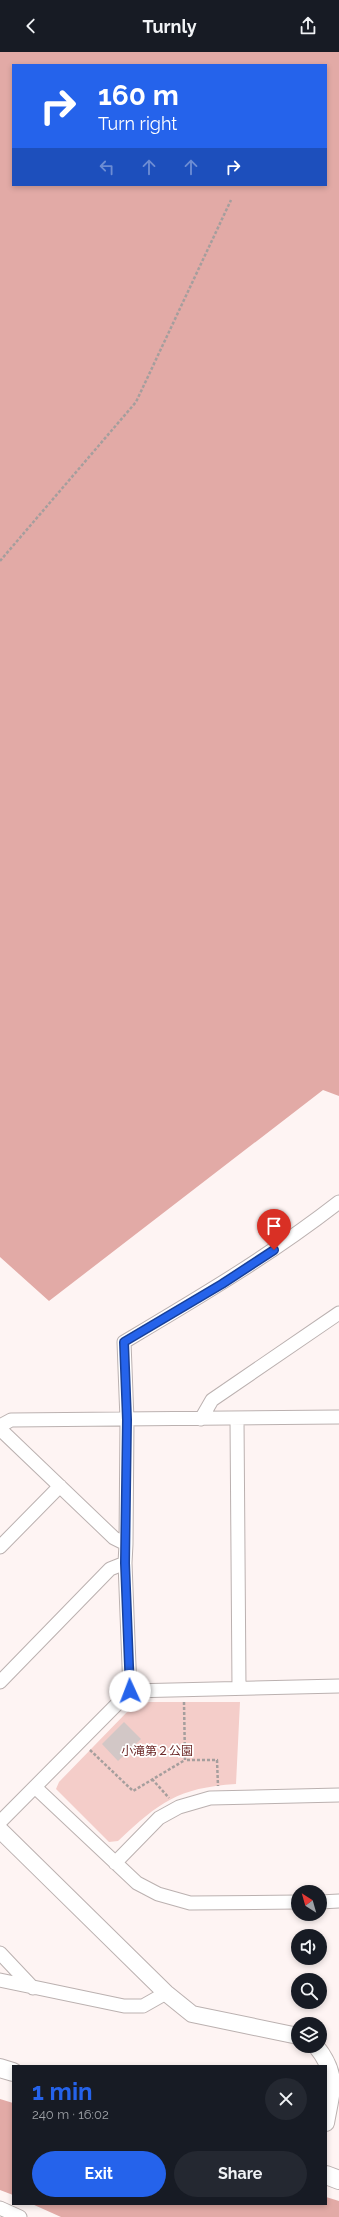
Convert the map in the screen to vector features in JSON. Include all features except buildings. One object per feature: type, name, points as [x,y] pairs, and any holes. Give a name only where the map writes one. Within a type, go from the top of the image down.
[{"type":"main road","points":[[0,2068],[12,2072]]},
{"type":"main road","points":[[327,2175],[339,2180]]},
{"type":"street","points":[[130,1691],[125,1563],[127,1420],[124,1342],[222,1284],[299,1233],[339,1202]]},
{"type":"street","points":[[201,1419],[212,1400],[339,1313]]},
{"type":"street","points":[[126,1544],[114,1538],[0,1427],[11,1420],[339,1418]]},
{"type":"street","points":[[237,1419],[239,1688]]},
{"type":"street","points":[[0,1548],[60,1486]]},
{"type":"street","points":[[0,1682],[110,1570],[125,1563]]},
{"type":"street","points":[[0,1822],[36,1788],[130,1691],[339,1686]]},
{"type":"street","points":[[36,1788],[137,1883],[158,1894],[190,1902],[291,1902]]},
{"type":"street","points":[[115,1863],[159,1818],[176,1808],[210,1798],[339,1795]]},
{"type":"street","points":[[0,1830],[166,1993],[192,2014],[291,2035]]},
{"type":"street","points":[[327,1902],[339,1901]]},
{"type":"street","points":[[0,1953],[33,1988]]},
{"type":"street","points":[[0,1980],[124,2006],[143,2006],[166,1993]]},
{"type":"street","points":[[321,2053],[331,2067],[333,2080],[327,2117]]},
{"type":"street","points":[[0,2208],[20,2217]]},
{"type":"path","points":[[0,561],[136,402],[232,200]]},
{"type":"path","points":[[184,1689],[185,1760]]},
{"type":"path","points":[[81,1741],[133,1791],[185,1760],[218,1760],[218,1786]]},
{"type":"path","points":[[152,1779],[166,1792],[176,1808]]},
{"type":"green space","name":"小滝第２公園","points":[[142,1702],[240,1702],[236,1784],[199,1789],[171,1799],[146,1816],[118,1841],[109,1842],[56,1789],[59,1782],[127,1712]]},
{"type":"shaded area","points":[[0,52],[339,52],[339,1096],[323,1090],[49,1301],[0,1257]]},
{"type":"shaded area","points":[[0,2099],[12,2103],[12,2195],[0,2190]]},
{"type":"shaded area","points":[[327,2197],[339,2201],[339,2217],[61,2217],[34,2205],[327,2205]]},
{"type":"route","points":[[130,1691],[125,1563],[127,1420],[124,1342],[222,1284],[274,1250]]}]
